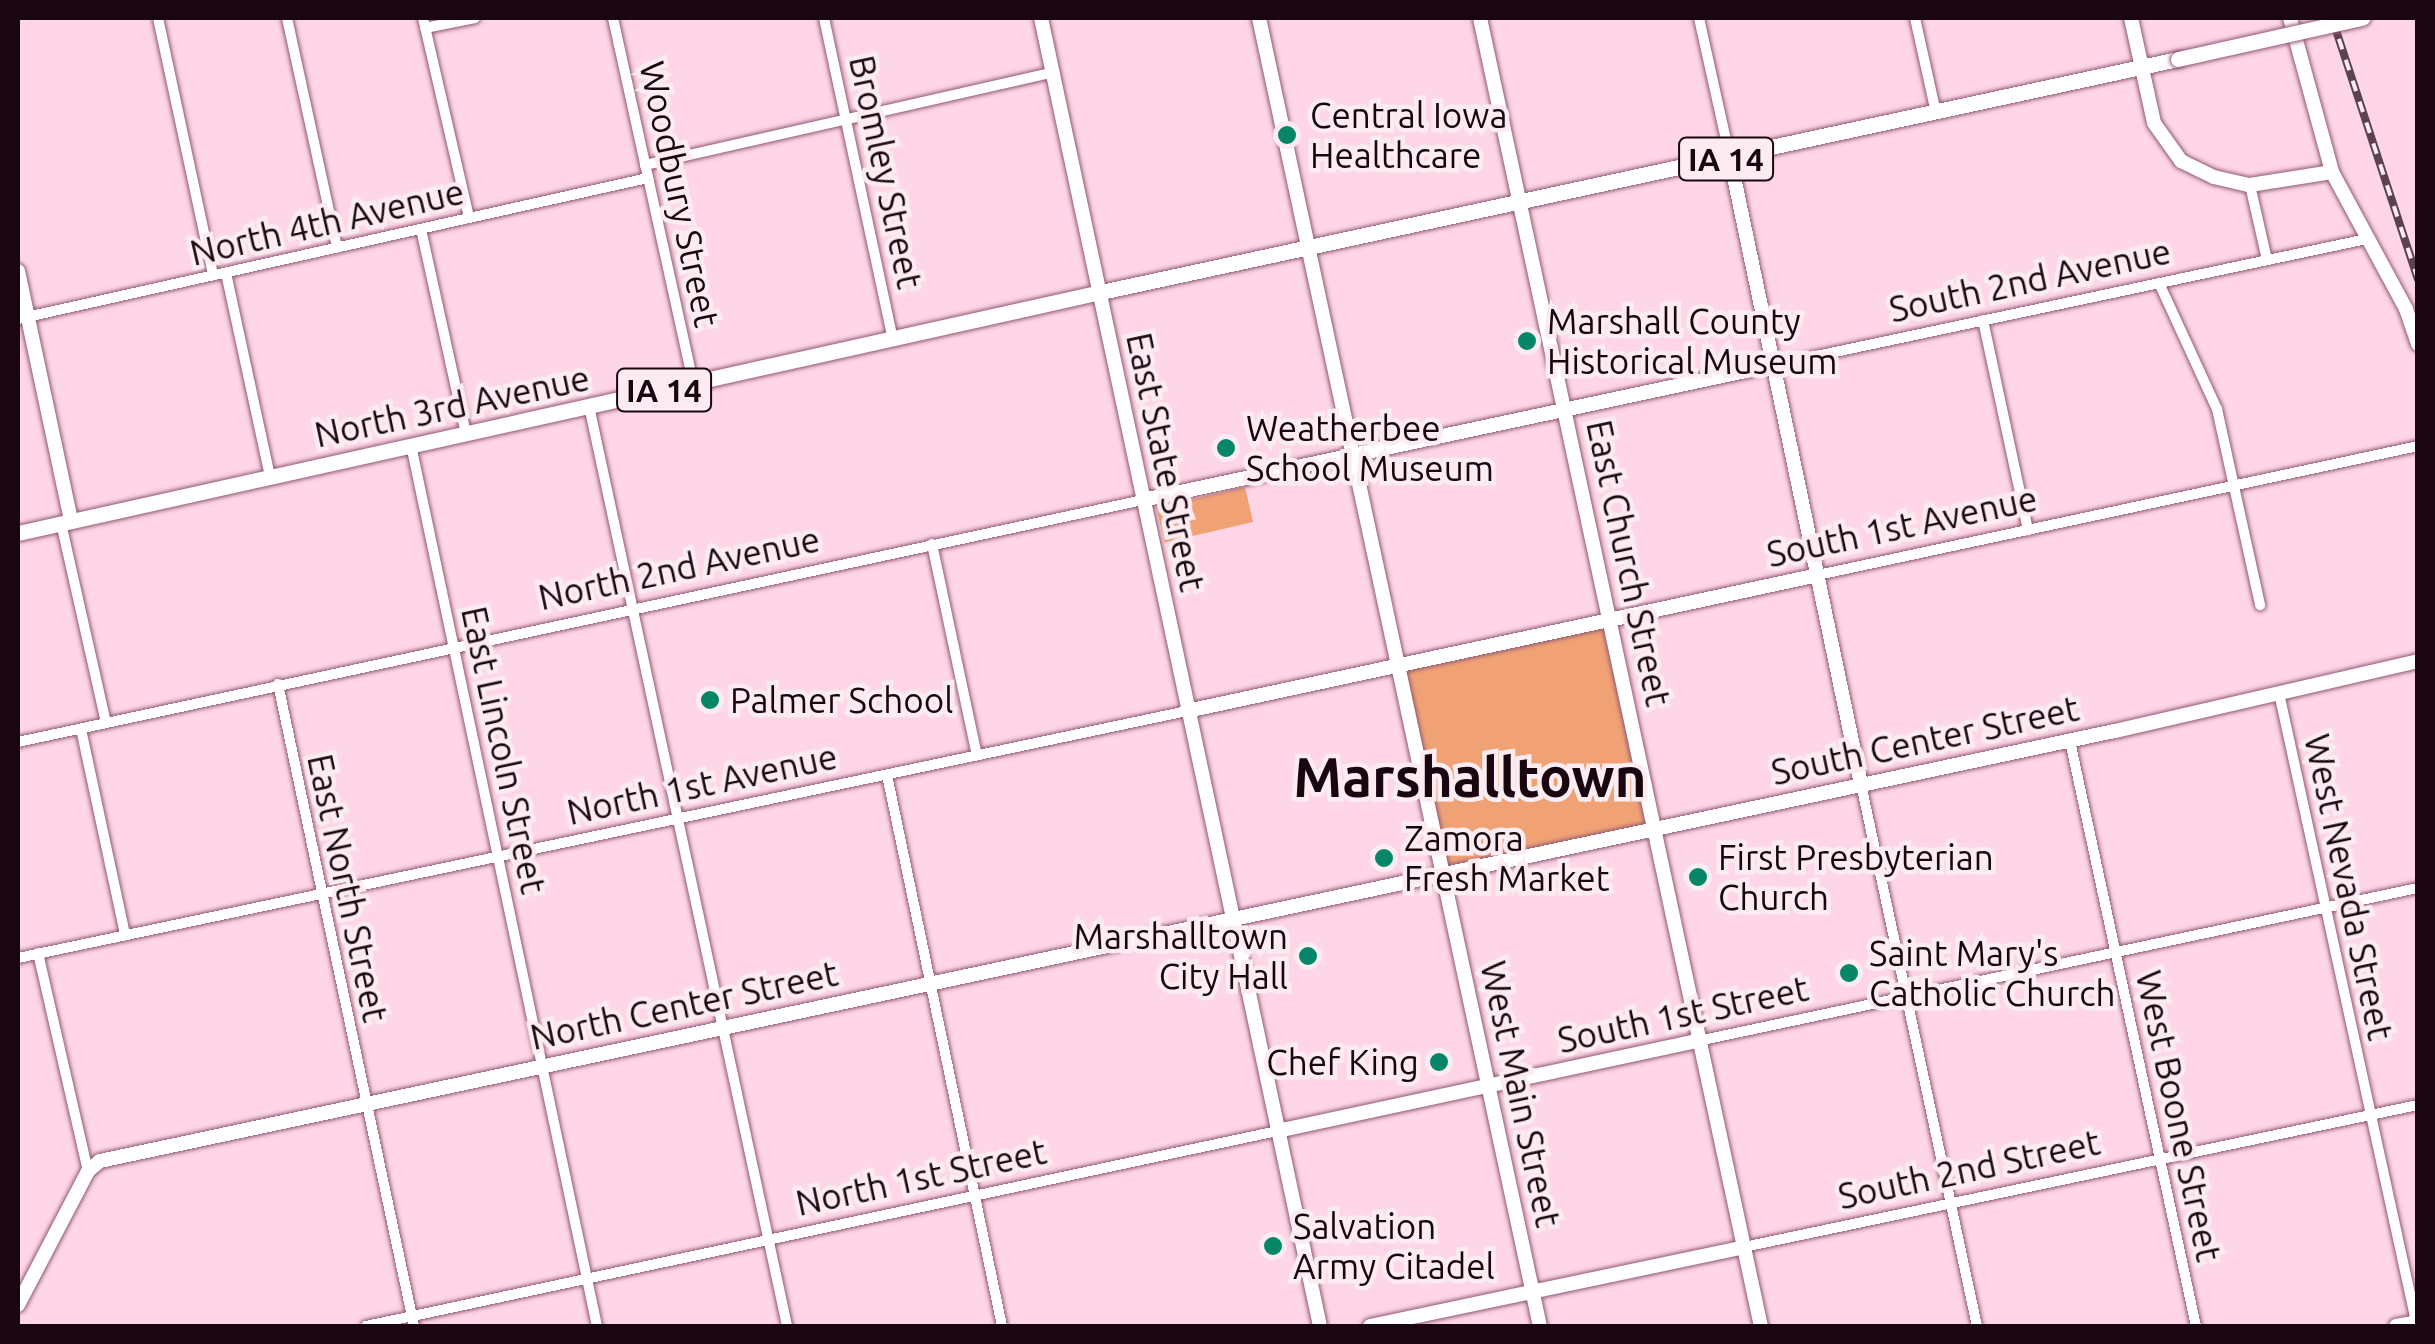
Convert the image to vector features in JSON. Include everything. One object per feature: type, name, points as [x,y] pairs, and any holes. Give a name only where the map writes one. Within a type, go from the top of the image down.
[{"type":"main road","name":"IA 14","points":[[1310,248],[2362,18]]},
{"type":"main road","name":"North 3rd Avenue","points":[[18,532],[1310,248]]},
{"type":"street","points":[[158,18],[270,476]]},
{"type":"street","points":[[287,18],[337,248]]},
{"type":"street","points":[[469,218],[424,23],[475,18]]},
{"type":"street","name":"Woodbury Street","points":[[612,18],[693,383]]},
{"type":"street","name":"Bromley Street","points":[[824,18],[893,339]]},
{"type":"street","name":"East State Street","points":[[1041,18],[1320,1326]]},
{"type":"street","name":"West Main Street","points":[[1259,18],[1540,1326]]},
{"type":"street","name":"East Church Street","points":[[1480,18],[1761,1326]]},
{"type":"street","points":[[1698,18],[1977,1326]]},
{"type":"street","points":[[1915,18],[1936,114]]},
{"type":"street","points":[[2131,18],[2154,123],[2172,152],[2201,172],[2250,185],[2332,172]]},
{"type":"street","points":[[2290,18],[2332,172],[2406,309],[2418,344]]},
{"type":"street","points":[[645,165],[1053,72]]},
{"type":"street","name":"North 4th Avenue","points":[[22,318],[648,178]]},
{"type":"street","points":[[2250,185],[2267,260]]},
{"type":"street","points":[[421,228],[466,433]]},
{"type":"street","name":"South 2nd Avenue","points":[[1354,455],[2367,239]]},
{"type":"street","points":[[18,271],[22,318],[106,723]]},
{"type":"street","points":[[2159,283],[2217,409],[2260,605]]},
{"type":"street","points":[[1984,320],[2028,530]]},
{"type":"street","points":[[589,406],[787,1326]]},
{"type":"street","name":"East Lincoln Street","points":[[411,446],[597,1326]]},
{"type":"street","name":"South 1st Avenue","points":[[1398,665],[2418,446]]},
{"type":"street","name":"North 2nd Avenue","points":[[18,742],[1354,455]]},
{"type":"street","points":[[932,544],[976,755]]},
{"type":"street","name":"South Center Street","points":[[1444,874],[2114,731],[2418,661]]},
{"type":"street","name":"North 1st Avenue","points":[[18,958],[1398,665]]},
{"type":"street","name":"East North Street","points":[[278,684],[413,1322]]},
{"type":"street","name":"West Nevada Street","points":[[2278,693],[2417,1323]]},
{"type":"street","points":[[81,729],[125,935]]},
{"type":"street","name":"West Boone Street","points":[[2070,740],[2196,1326]]},
{"type":"street","points":[[888,775],[1002,1326]]},
{"type":"street","name":"North Center Street","points":[[88,1171],[100,1161],[365,1102],[1444,874]]},
{"type":"street","name":"South 1st Street","points":[[1488,1086],[2418,888]]},
{"type":"street","points":[[18,1304],[88,1171],[38,954]]},
{"type":"street","name":"North 1st Street","points":[[366,1326],[413,1322],[769,1240],[1488,1086]]},
{"type":"street","name":"South 2nd Street","points":[[1370,1326],[2418,1105]]},
{"type":"street","points":[[2396,1326],[2417,1323]]},
{"type":"shaded area","points":[[1245,487],[1253,522],[1164,543],[1156,507]]},
{"type":"shaded area","points":[[1610,619],[1654,828],[1442,873],[1398,664]]},
{"type":"railway","points":[[2332,18],[2418,280]]},
{"type":"place","name":"Central Iowa Healthcare","points":[[1287,135]]},
{"type":"place","name":"Marshall County Historical Museum","points":[[1527,341]]},
{"type":"place","name":"Weatherbee School Museum","points":[[1226,448]]},
{"type":"place","name":"Palmer School","points":[[710,700]]},
{"type":"place","name":"Zamora Fresh Market","points":[[1384,858]]},
{"type":"place","name":"First Presbyterian Church","points":[[1698,877]]},
{"type":"place","name":"Marshalltown City Hall","points":[[1308,956]]},
{"type":"place","name":"Saint Mary's Catholic Church","points":[[1849,973]]},
{"type":"place","name":"Chef King","points":[[1439,1062]]},
{"type":"place","name":"Salvation Army Citadel","points":[[1273,1246]]},
{"type":"district","name":"Marshalltown","points":[[1470,777]]}]
